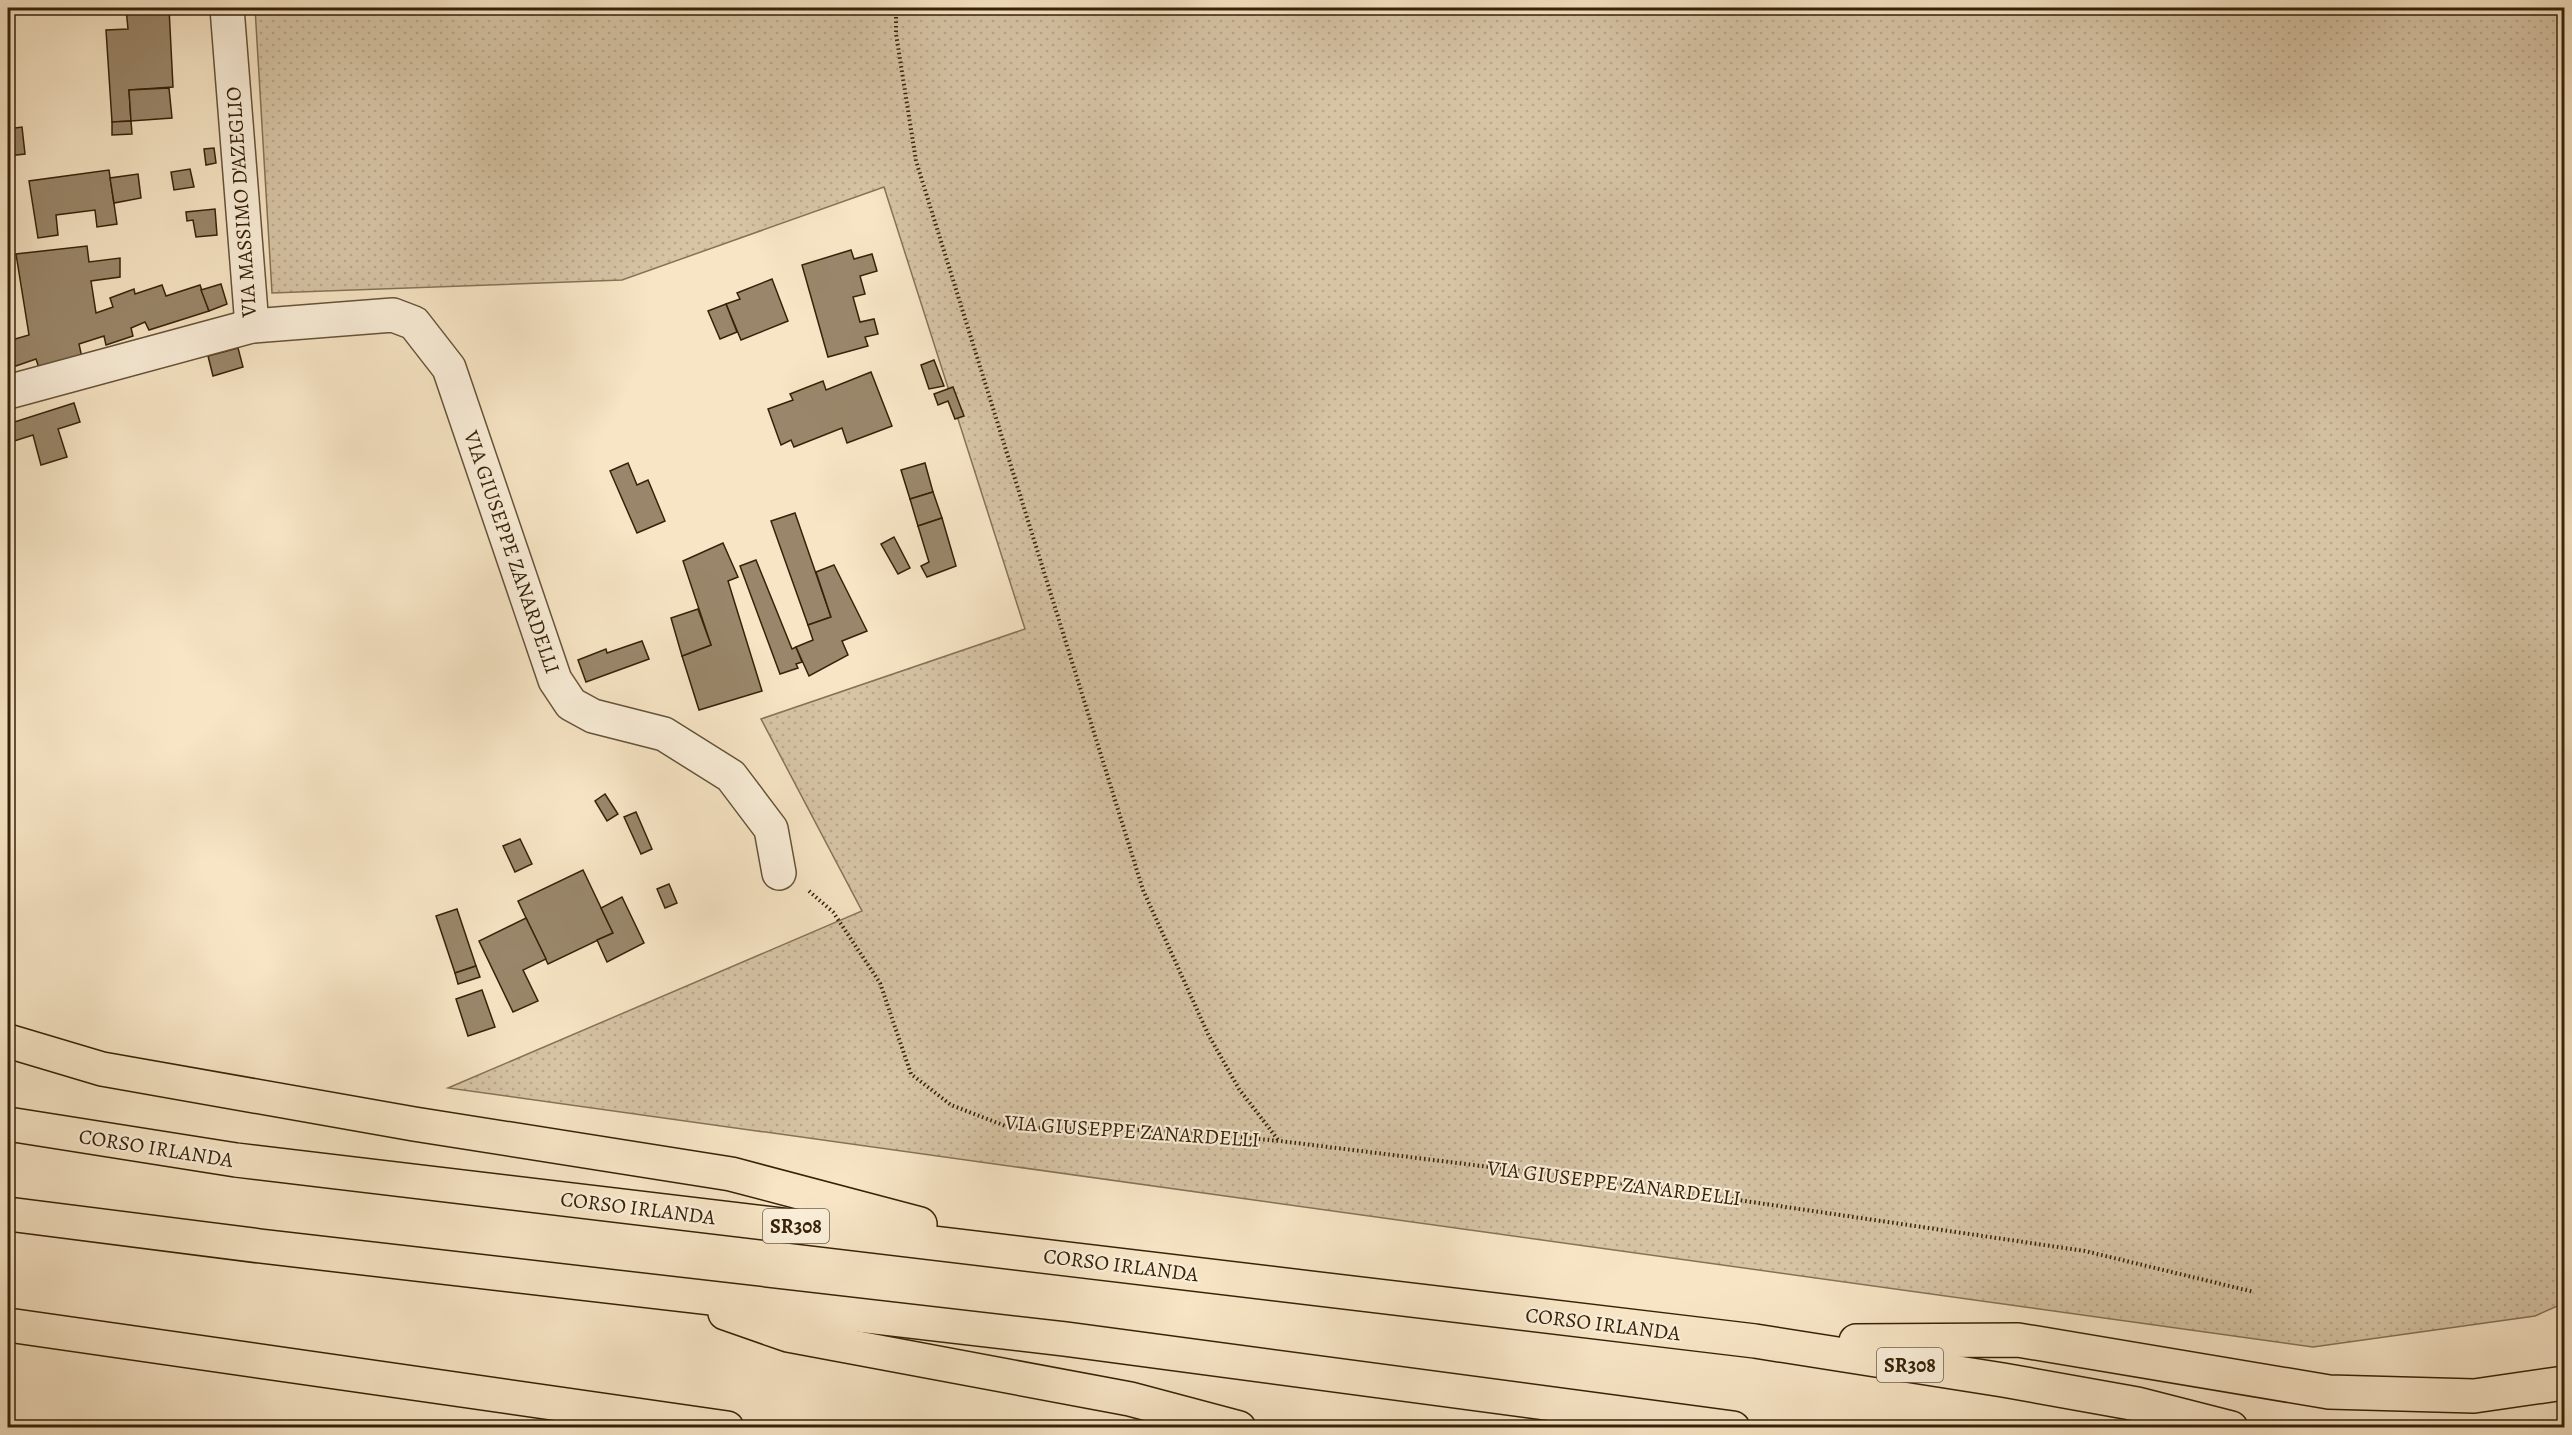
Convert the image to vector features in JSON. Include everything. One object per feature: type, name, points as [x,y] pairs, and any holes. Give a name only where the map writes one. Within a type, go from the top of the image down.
[{"type":"highway","name":"SR308","points":[[8,1041],[102,1068],[414,1124],[731,1173],[1032,1254]]},
{"type":"highway","name":"CORSO IRLANDA","points":[[8,1124],[236,1160],[1755,1341],[2126,1402],[2231,1428]]},
{"type":"highway","points":[[8,1214],[260,1246],[1065,1339],[1733,1428]]},
{"type":"highway","points":[[664,1292],[788,1335],[1130,1399],[1239,1428]]},
{"type":"highway","points":[[8,1325],[727,1428]]},
{"type":"highway","points":[[1755,1341],[2018,1340],[2329,1392],[2474,1396],[2565,1383]]},
{"type":"street","name":"VIA MASSIMO D'AZEGLIO","points":[[8,392],[252,326],[227,8]]},
{"type":"street","name":"VIA GIUSEPPE ZANARDELLI","points":[[252,326],[393,315],[414,323],[449,368],[555,681],[571,704],[593,716],[664,734],[731,776],[771,829],[779,873]]},
{"type":"path","points":[[896,8],[896,34],[916,161],[1143,890],[1208,1034],[1239,1089],[1280,1141]]},
{"type":"path","name":"VIA GIUSEPPE ZANARDELLI","points":[[779,873],[819,897],[833,912],[880,982],[911,1074],[951,1105],[1008,1126],[1174,1131],[1280,1141],[1654,1187],[2085,1251],[2254,1292]]},
{"type":"shaded area","points":[[255,8],[2564,8],[2564,1303],[2535,1316],[2313,1347],[448,1088],[862,911],[761,719],[1025,629],[884,187],[622,280],[272,293]]},
{"type":"building","points":[[126,8],[169,8],[173,87],[129,90],[131,121],[112,122],[106,30],[128,29]]},
{"type":"building","points":[[169,88],[172,118],[131,121],[129,90]]},
{"type":"building","points":[[131,121],[132,134],[112,135],[112,122]]},
{"type":"building","points":[[22,127],[25,154],[8,156],[8,129]]},
{"type":"building","points":[[214,148],[216,163],[206,165],[204,149]]},
{"type":"building","points":[[190,169],[194,187],[174,190],[171,172]]},
{"type":"building","points":[[109,170],[117,224],[97,227],[95,210],[56,215],[58,235],[38,238],[29,181]]},
{"type":"building","points":[[138,174],[141,198],[114,203],[110,178]]},
{"type":"building","points":[[215,209],[217,235],[196,237],[193,220],[187,221],[186,212]]},
{"type":"building","points":[[87,246],[89,262],[120,258],[120,277],[91,281],[96,313],[113,307],[110,298],[134,289],[135,294],[162,285],[166,296],[200,285],[209,311],[149,330],[145,322],[131,328],[133,336],[106,345],[104,336],[79,344],[82,358],[40,371],[36,359],[13,367],[8,341],[29,335],[16,254]]},
{"type":"building","points":[[851,250],[854,259],[872,254],[877,271],[860,276],[865,294],[853,297],[860,322],[874,319],[878,334],[865,337],[868,346],[828,357],[802,265]]},
{"type":"building","points":[[772,279],[788,321],[741,340],[726,304],[740,299],[737,293]]},
{"type":"building","points":[[221,284],[227,304],[209,311],[201,290]]},
{"type":"building","points":[[726,304],[737,332],[720,339],[708,311]]},
{"type":"building","points":[[238,348],[243,367],[213,376],[208,356]]},
{"type":"building","points":[[934,360],[944,386],[929,389],[921,365]]},
{"type":"building","points":[[871,372],[892,426],[847,443],[842,428],[794,447],[791,440],[781,445],[768,409],[793,400],[790,394],[823,381],[826,390]]},
{"type":"building","points":[[953,387],[964,416],[955,419],[948,401],[938,405],[934,394]]},
{"type":"building","points":[[74,403],[80,422],[58,429],[67,457],[41,465],[33,435],[8,443],[8,424]]},
{"type":"building","points":[[628,463],[637,485],[648,480],[665,521],[637,533],[610,471]]},
{"type":"building","points":[[925,463],[933,492],[910,499],[901,470]]},
{"type":"building","points":[[933,492],[942,518],[918,526],[910,499]]},
{"type":"building","points":[[795,513],[831,617],[808,625],[771,521]]},
{"type":"building","points":[[942,518],[956,566],[927,577],[921,566],[929,562],[918,526]]},
{"type":"building","points":[[894,537],[910,568],[898,574],[881,544]]},
{"type":"building","points":[[723,543],[738,577],[728,581],[762,691],[699,710],[682,656],[711,645],[683,561]]},
{"type":"building","points":[[756,560],[792,649],[796,647],[802,662],[796,664],[798,668],[780,674],[740,566]]},
{"type":"building","points":[[834,565],[867,631],[842,641],[848,655],[809,676],[796,647],[813,640],[808,625],[831,617],[816,572]]},
{"type":"building","points":[[698,609],[711,645],[682,656],[671,618]]},
{"type":"building","points":[[642,641],[649,659],[586,682],[578,660],[606,649],[607,653]]},
{"type":"building","points":[[605,794],[618,814],[607,821],[595,801]]},
{"type":"building","points":[[636,812],[652,849],[641,854],[624,817]]},
{"type":"building","points":[[520,839],[532,864],[515,872],[503,846]]},
{"type":"building","points":[[583,870],[613,933],[548,964],[518,901]]},
{"type":"building","points":[[669,884],[677,903],[665,908],[657,889]]},
{"type":"building","points":[[622,897],[644,943],[607,962],[597,940],[613,933],[601,908]]},
{"type":"building","points":[[457,909],[476,966],[455,973],[436,916]]},
{"type":"building","points":[[526,918],[546,959],[523,970],[538,1001],[513,1012],[479,941]]},
{"type":"building","points":[[476,966],[480,977],[458,984],[455,973]]},
{"type":"building","points":[[482,990],[495,1027],[468,1036],[456,999]]}]
